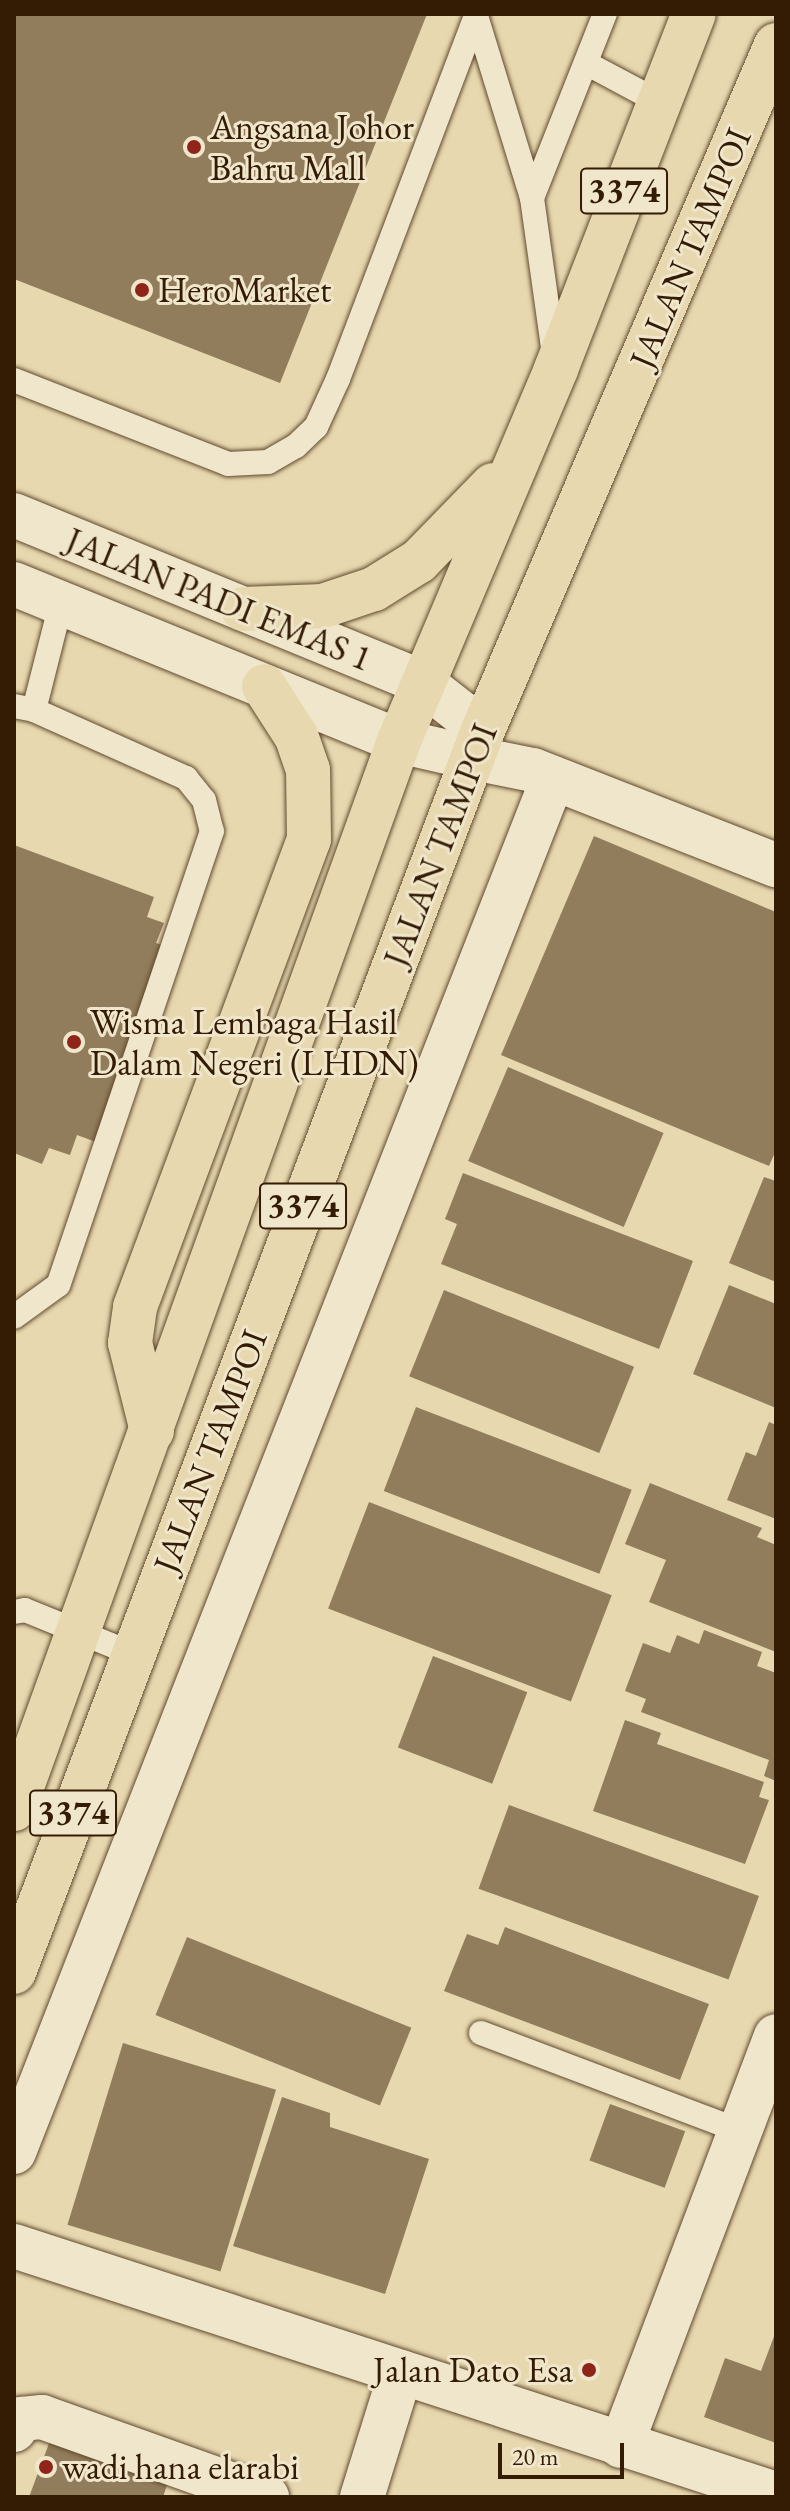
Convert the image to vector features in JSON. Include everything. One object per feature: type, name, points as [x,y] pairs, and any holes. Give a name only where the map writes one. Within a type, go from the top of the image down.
[{"type":"main road","name":"JALAN TAMPOI","points":[[14,1809],[81,1633],[399,741],[556,369],[694,14]]},
{"type":"main road","name":"JALAN TAMPOI","points":[[14,1972],[478,744],[776,46]]},
{"type":"main road","points":[[243,609],[323,606],[374,589],[419,561],[452,532],[519,456]]},
{"type":"main road","points":[[152,1431],[130,1343],[135,1307],[309,839],[308,770],[296,736],[264,686]]},
{"type":"street","name":"JALAN PADI EMAS 1","points":[[14,515],[423,683],[478,744]]},
{"type":"street","name":"JALAN PADI EMAS 1","points":[[14,584],[399,741],[478,744],[543,774],[776,865]]},
{"type":"street","points":[[14,2152],[543,774]]},
{"type":"street","points":[[621,2446],[743,2132],[776,2036]]},
{"type":"street","points":[[14,2246],[776,2494]]},
{"type":"street","points":[[362,2497],[401,2372]]},
{"type":"street","points":[[14,2430],[22,2419],[42,2417],[184,2483],[267,2497]]},
{"type":"lane","points":[[532,198],[605,14]]},
{"type":"lane","points":[[477,15],[532,198],[556,369]]},
{"type":"lane","points":[[14,380],[228,464],[268,462],[296,446],[316,427],[338,379],[477,15]]},
{"type":"lane","points":[[586,63],[659,102]]},
{"type":"lane","points":[[14,1317],[58,1285],[212,831],[204,800],[186,778],[24,708],[61,603]]},
{"type":"lane","points":[[14,1612],[25,1610],[133,1654]]},
{"type":"lane","points":[[481,2033],[743,2132]]},
{"type":"building","name":"Angsana Johor Bahru Mall","points":[[14,14],[427,14],[280,383],[14,279]]},
{"type":"building","points":[[594,836],[776,912],[776,1150],[769,1166],[501,1055]]},
{"type":"building","name":"Wisma Lembaga Hasil Dalam Negeri (LHDN)","points":[[14,845],[154,897],[147,917],[164,923],[156,943],[170,948],[96,1142],[77,1135],[70,1155],[49,1148],[42,1164],[14,1153]]},
{"type":"building","points":[[508,1067],[664,1133],[624,1227],[468,1161]]},
{"type":"building","points":[[463,1173],[693,1261],[659,1349],[441,1264],[457,1224],[445,1219]]},
{"type":"building","points":[[764,1177],[776,1181],[776,1282],[729,1263]]},
{"type":"building","points":[[729,1285],[776,1304],[776,1408],[693,1374]]},
{"type":"building","points":[[444,1290],[634,1367],[599,1453],[409,1376]]},
{"type":"building","points":[[416,1407],[632,1490],[599,1574],[384,1491]]},
{"type":"building","points":[[769,1422],[776,1425],[776,1519],[727,1500],[746,1452],[756,1456]]},
{"type":"building","points":[[650,1483],[762,1528],[757,1537],[776,1545],[776,1652],[649,1602],[666,1560],[625,1544]]},
{"type":"building","points":[[369,1502],[612,1595],[571,1702],[328,1608]]},
{"type":"building","points":[[704,1630],[762,1652],[757,1666],[776,1673],[776,1781],[764,1776],[769,1760],[641,1712],[646,1699],[625,1691],[643,1643],[670,1653],[677,1635],[699,1644]]},
{"type":"building","points":[[433,1656],[527,1692],[492,1784],[398,1747]]},
{"type":"building","points":[[625,1720],[661,1733],[657,1744],[764,1782],[759,1797],[769,1800],[745,1864],[593,1811]]},
{"type":"building","points":[[509,1805],[759,1896],[729,1980],[479,1889]]},
{"type":"building","points":[[505,1927],[709,2004],[680,2080],[444,1991],[467,1934],[498,1945]]},
{"type":"building","points":[[187,1937],[411,2028],[380,2106],[156,2015]]},
{"type":"building","points":[[123,2043],[276,2090],[220,2271],[67,2225]]},
{"type":"building","points":[[282,2097],[330,2113],[330,2127],[429,2159],[385,2294],[233,2246]]},
{"type":"building","points":[[610,2104],[685,2131],[665,2188],[589,2160]]},
{"type":"building","points":[[776,2331],[776,2443],[704,2417],[725,2358],[761,2371]]},
{"type":"building","points":[[54,2430],[171,2473],[163,2497],[29,2497]]},
{"type":"place","name":"Angsana Johor Bahru Mall","points":[[194,147]]},
{"type":"place","name":"HeroMarket","points":[[142,290]]},
{"type":"place","name":"Wisma Lembaga Hasil Dalam Negeri (LHDN)","points":[[74,1042]]},
{"type":"place","name":"Jalan Dato Esa","points":[[589,2370]]},
{"type":"place","name":"wadi hana elarabi","points":[[46,2467]]}]
